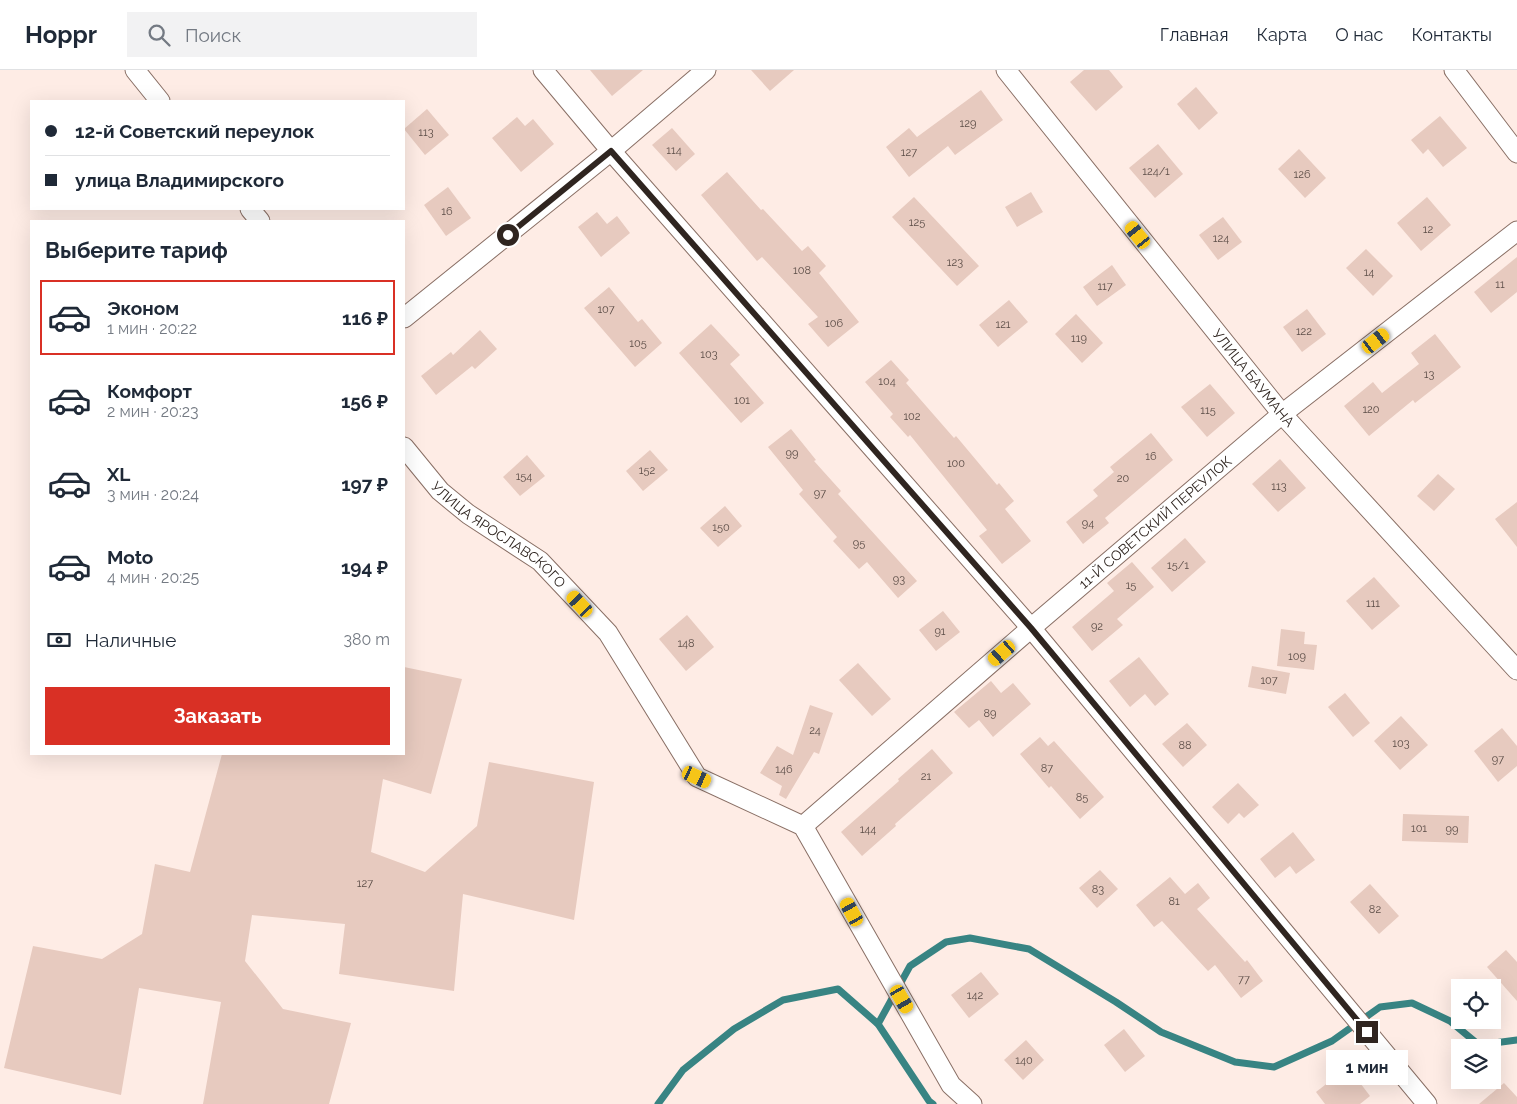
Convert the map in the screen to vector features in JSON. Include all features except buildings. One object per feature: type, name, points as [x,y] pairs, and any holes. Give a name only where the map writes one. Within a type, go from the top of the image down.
[{"type":"street","points":[[135,70],[159,100]]},
{"type":"street","points":[[543,70],[611,151],[1031,628],[1427,1104]]},
{"type":"street","points":[[405,317],[611,151],[706,70]]},
{"type":"street","name":"УЛИЦА БАУМАНА","points":[[1006,70],[1282,414],[1517,670]]},
{"type":"street","points":[[1454,70],[1517,153]]},
{"type":"street","points":[[251,210],[259,220]]},
{"type":"street","name":"11-Й СОВЕТСКИЙ ПЕРЕУЛОК","points":[[803,826],[1282,414],[1517,231]]},
{"type":"street","name":"УЛИЦА ЯРОСЛАВСКОГО","points":[[405,448],[440,492],[468,514],[540,561],[608,633],[697,777],[803,826]]},
{"type":"street","points":[[803,826],[951,1085],[972,1104]]},
{"type":"waterway","points":[[878,1024],[910,966],[946,942],[970,938],[1029,949],[1161,1032],[1235,1062],[1274,1067],[1332,1041],[1380,1007],[1412,1003],[1450,1021],[1479,1045],[1517,1040]]},
{"type":"waterway","points":[[658,1104],[683,1070],[734,1029],[783,1000],[838,989],[878,1024],[929,1101],[933,1104]]},
{"type":"route","points":[[508,235],[611,151],[1031,628],[1367,1032]]}]
